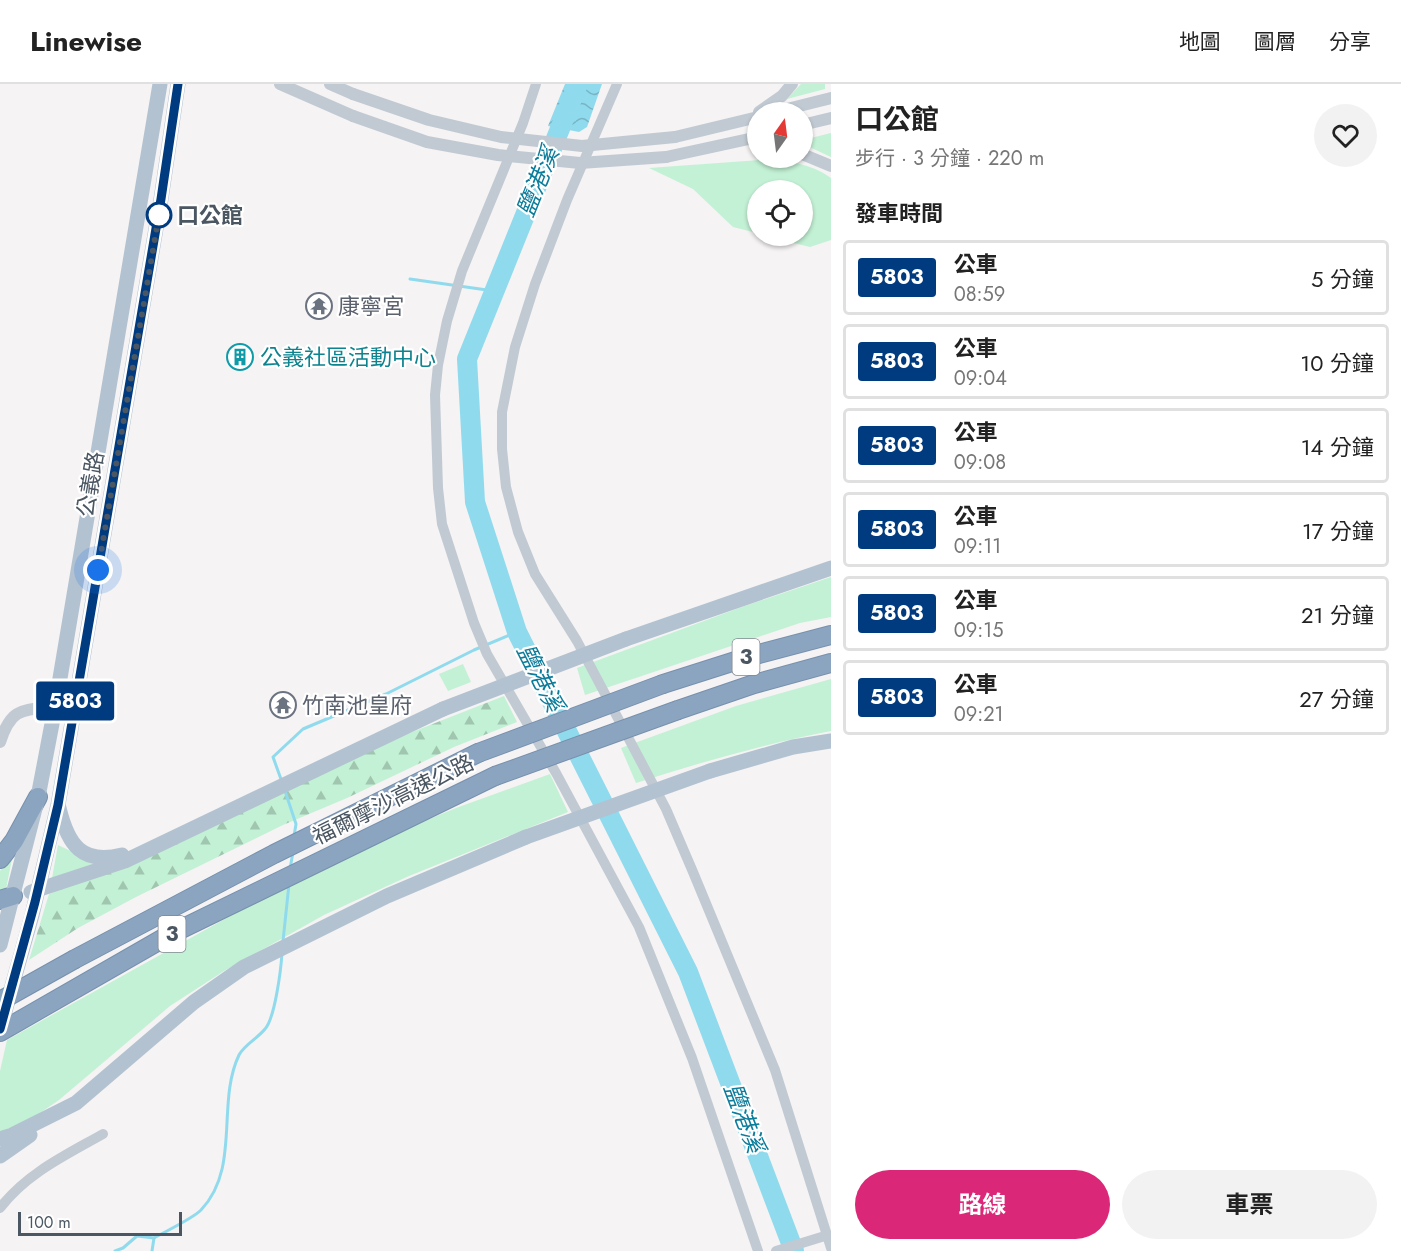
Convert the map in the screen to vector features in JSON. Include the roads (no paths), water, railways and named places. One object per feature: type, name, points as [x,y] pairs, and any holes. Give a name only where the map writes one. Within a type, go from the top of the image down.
[{"type":"highway","name":"福爾摩沙高速公路","points":[[0,1001],[294,844],[478,753],[663,684],[751,656],[831,635]]},
{"type":"highway","name":"福爾摩沙高速公路","points":[[0,1030],[169,935],[495,776],[754,684],[831,663]]},
{"type":"highway","points":[[0,859],[14,841],[38,797]]},
{"type":"main road","name":"公義路","points":[[0,945],[7,898],[38,797],[55,708],[160,84]]},
{"type":"main road","name":"公義路","points":[[0,1030],[58,805],[161,199],[178,84]]},
{"type":"main road","points":[[7,898],[125,861],[443,709],[626,639],[831,568]]},
{"type":"main road","points":[[0,1156],[85,1096],[194,1002],[244,967],[282,948],[387,897],[526,837],[710,771],[793,747],[831,741]]},
{"type":"main road","points":[[58,805],[64,829],[71,843],[86,855],[108,858],[132,853],[188,832]]},
{"type":"main road","points":[[0,1139],[70,1106]]},
{"type":"street","points":[[280,84],[353,116],[427,142],[498,155],[580,163],[666,157],[747,140]]},
{"type":"street","points":[[330,84],[352,94],[429,120],[501,137],[582,146],[675,137],[747,118]]},
{"type":"street","points":[[536,84],[519,133],[462,271],[447,321],[438,365],[435,395],[438,488],[442,524],[487,654],[556,773],[639,927],[692,1059],[758,1251]]},
{"type":"street","points":[[617,84],[563,210],[535,284],[515,347],[502,412],[502,449],[506,487],[518,532],[536,574],[577,641],[666,809],[684,850],[775,1070],[831,1248]]},
{"type":"street","points":[[774,102],[792,84]]},
{"type":"street","points":[[813,102],[831,98]]},
{"type":"street","points":[[813,122],[831,118]]},
{"type":"street","points":[[730,144],[747,146]]},
{"type":"street","points":[[813,159],[831,166]]},
{"type":"street","points":[[0,742],[3,732],[16,714],[55,708],[74,710]]},
{"type":"street","points":[[0,1208],[11,1194],[37,1171],[103,1134]]},
{"type":"street","points":[[776,1251],[828,1235]]},
{"type":"water","name":"鹽港溪","points":[[565,84],[602,84],[587,127],[579,132],[548,126]]},
{"type":"waterway","name":"鹽港溪","points":[[578,84],[467,359],[475,502],[517,632],[688,972],[794,1251]]},
{"type":"waterway","points":[[410,279],[494,291]]},
{"type":"waterway","points":[[282,782],[273,757],[303,729],[386,694],[474,650],[517,632]]},
{"type":"waterway","points":[[285,791],[296,824],[294,836]]},
{"type":"waterway","points":[[290,869],[293,852]]},
{"type":"waterway","points":[[283,941],[289,884]]},
{"type":"waterway","points":[[152,1251],[154,1238],[201,1210],[213,1193],[221,1175],[225,1155],[232,1074],[241,1051],[269,1023],[277,993],[282,953]]},
{"type":"waterway","points":[[115,1251],[123,1248],[137,1236],[154,1238]]},
{"type":"place","name":"口公館","points":[[159,215]]},
{"type":"place","name":"康寧宮","points":[[319,306]]},
{"type":"place","name":"公義社區活動中心","points":[[240,357]]},
{"type":"place","name":"竹南池皇府","points":[[283,705]]}]
